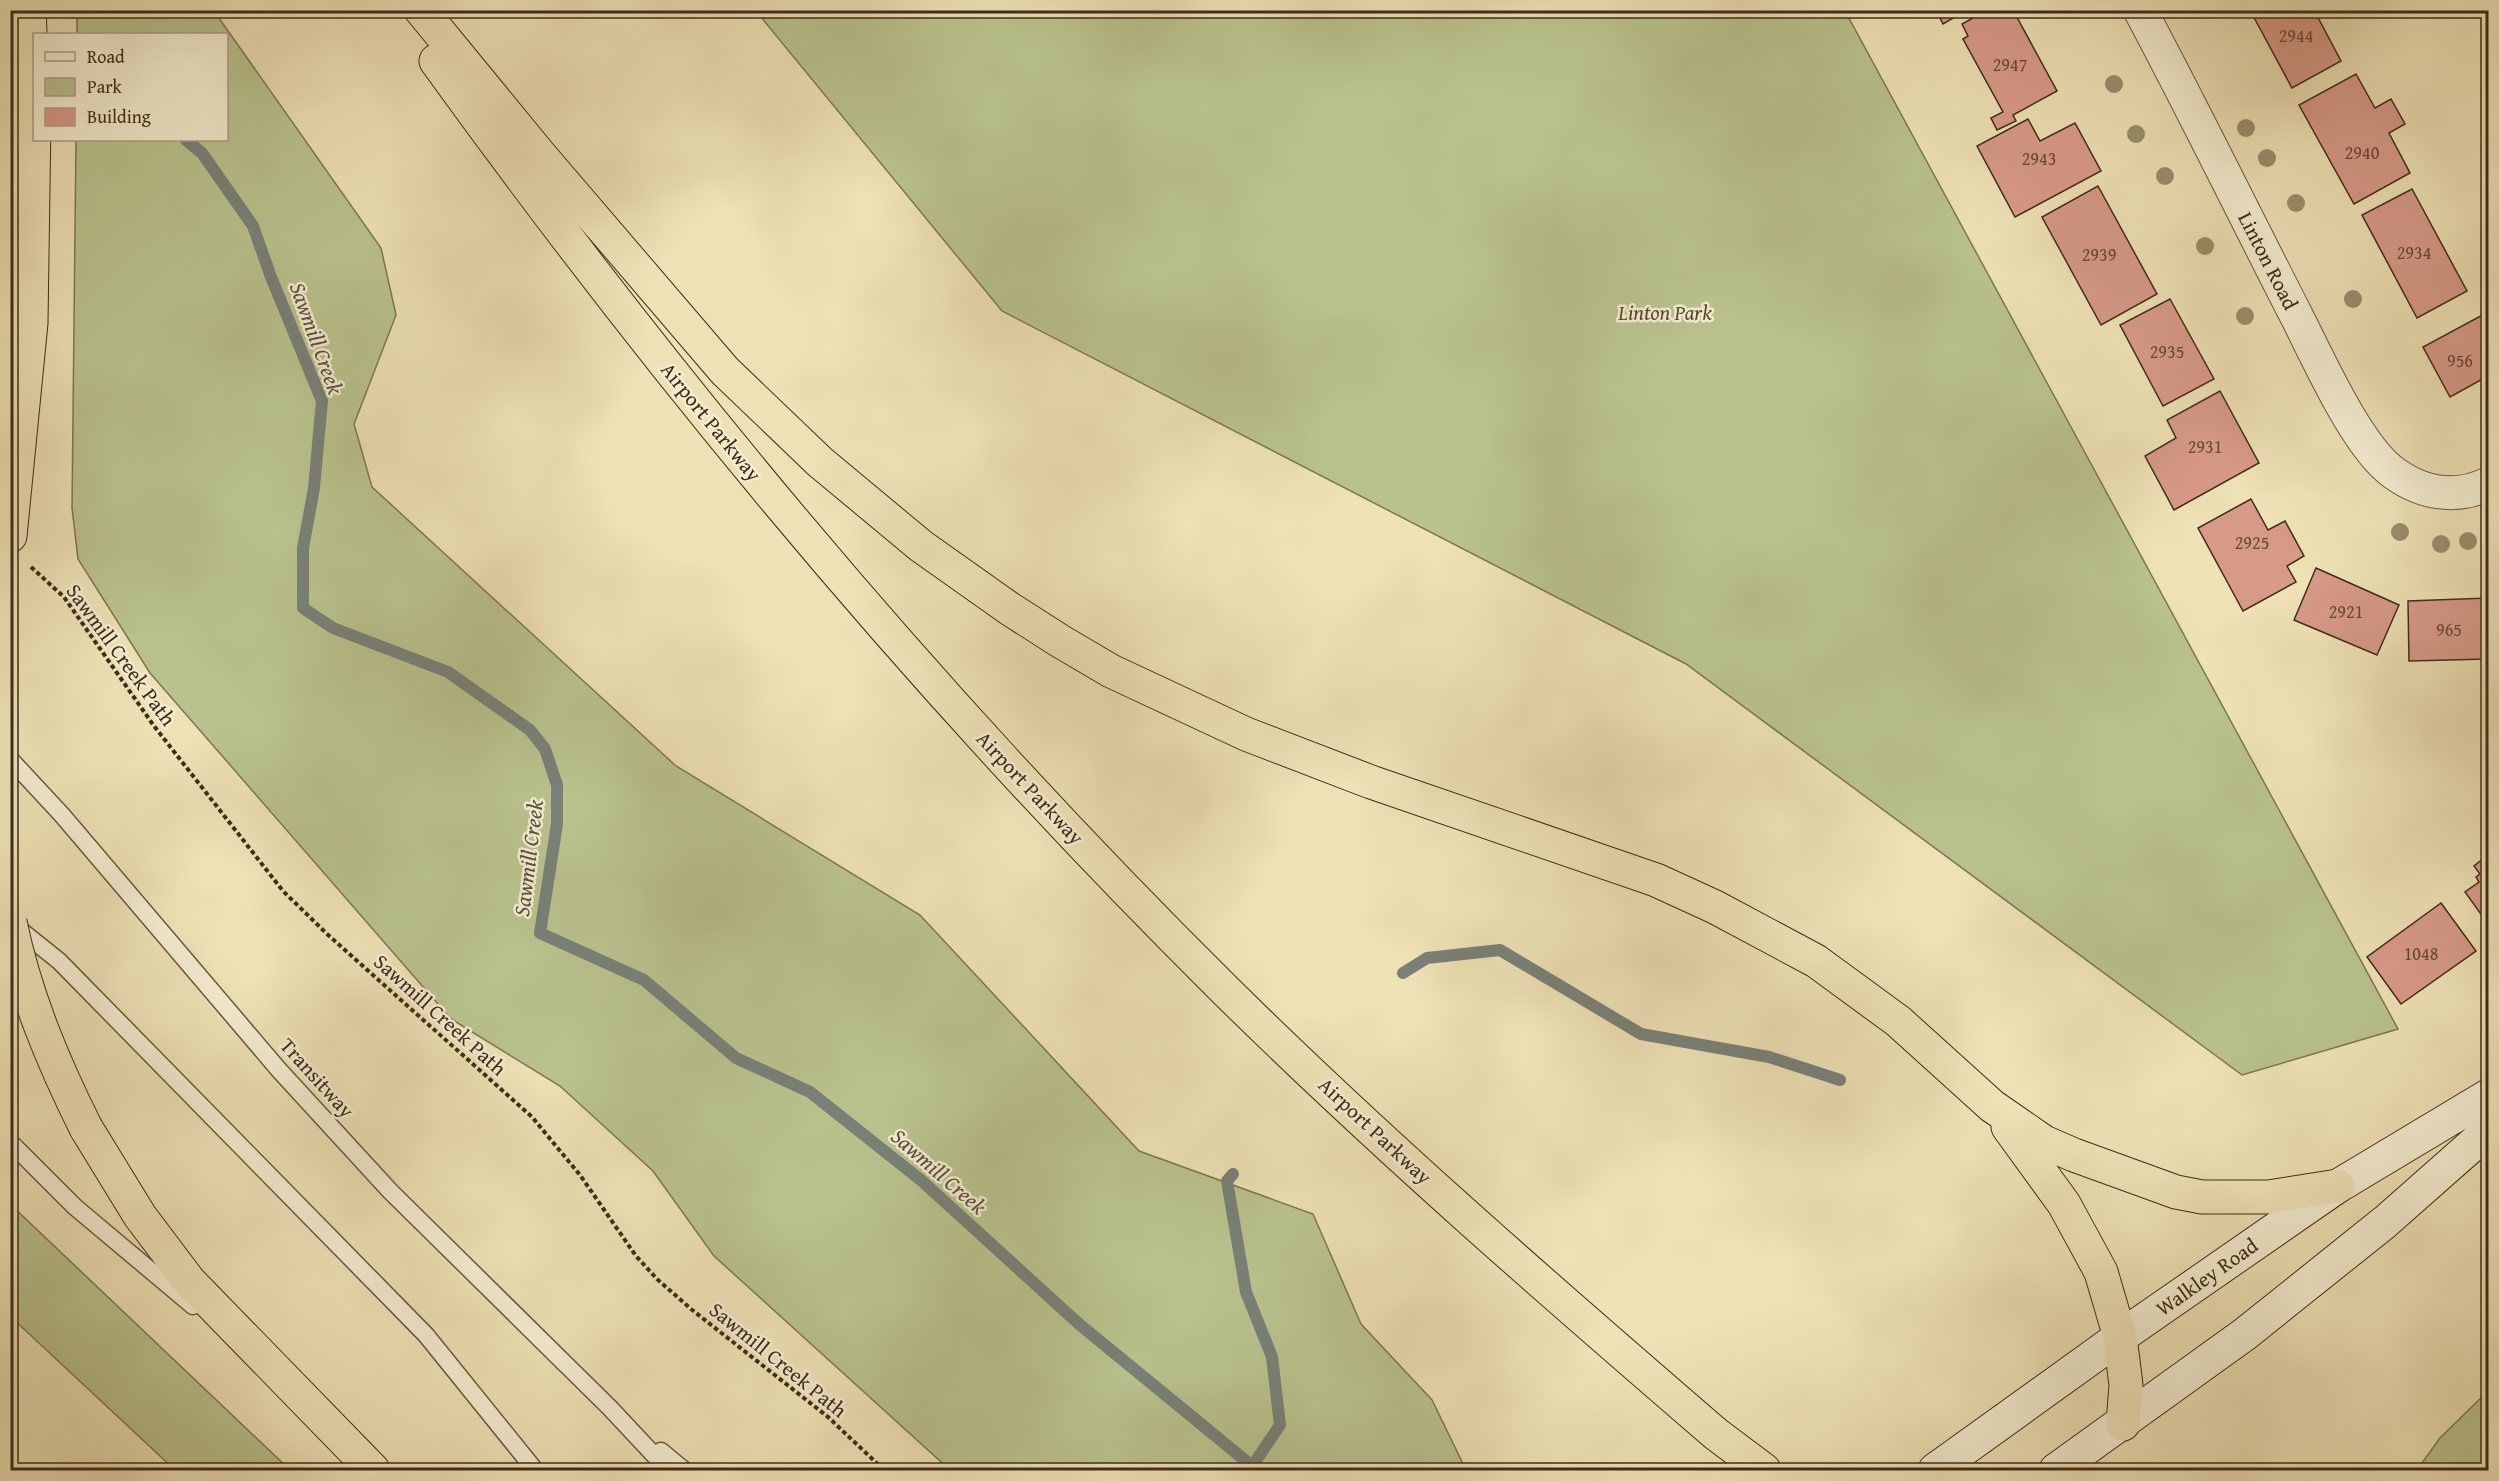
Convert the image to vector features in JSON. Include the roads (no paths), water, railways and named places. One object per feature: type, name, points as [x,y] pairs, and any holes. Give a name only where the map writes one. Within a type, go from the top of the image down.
[{"type":"highway","points":[[30,10],[33,97]]},
{"type":"highway","name":"Airport Parkway","points":[[399,10],[541,206],[670,372],[820,554],[964,718],[1133,896],[1269,1031],[1445,1196],[1716,1434],[1764,1470]]},
{"type":"highway","points":[[421,10],[540,155],[725,371],[828,469],[921,546],[1010,609],[1112,671],[1246,734],[1371,782],[1656,880],[1715,907],[1816,961],[1863,994],[1898,1021],[1992,1106],[2054,1146],[2176,1192],[2202,1197],[2268,1197],[2338,1186]]},
{"type":"highway","points":[[18,549],[21,443],[32,323],[33,141]]},
{"type":"highway","points":[[10,922],[42,1033],[86,1128],[140,1216],[176,1264],[291,1388],[373,1470]]},
{"type":"highway","points":[[1992,1106],[2038,1167],[2086,1241],[2101,1272],[2120,1337],[2126,1386],[2122,1424]]},
{"type":"main road","name":"Linton Road","points":[[2140,10],[2342,403],[2368,447],[2393,473],[2423,490],[2451,494],[2478,489],[2488,484]]},
{"type":"main road","name":"Walkley Road","points":[[1935,1470],[2120,1337],[2338,1186],[2488,1096]]},
{"type":"main road","points":[[2056,1470],[2244,1334],[2385,1222],[2488,1131]]},
{"type":"lane","name":"Transitway","points":[[10,759],[62,815],[302,1096],[390,1191],[610,1408],[668,1470]]},
{"type":"lane","points":[[10,922],[59,961],[426,1335],[535,1470]]},
{"type":"lane","points":[[10,1142],[75,1207],[291,1388]]},
{"type":"lane","name":"Transitway","points":[[610,1408],[684,1470]]},
{"type":"waterway","name":"Sawmill Creek","points":[[187,141],[202,153],[253,226],[271,277],[322,401],[314,488],[303,548],[303,608],[333,628],[448,672],[530,730],[545,749],[557,785],[557,824],[540,933],[644,980],[736,1058],[810,1092],[922,1181],[1079,1324],[1257,1470]]},
{"type":"waterway","points":[[1403,973],[1427,958],[1500,950],[1641,1034],[1769,1057],[1840,1080]]},
{"type":"waterway","points":[[1233,1174],[1227,1181],[1246,1292],[1272,1357],[1280,1425],[1253,1465]]},
{"type":"park label","name":"Linton Park","points":[[1665,313]]}]
